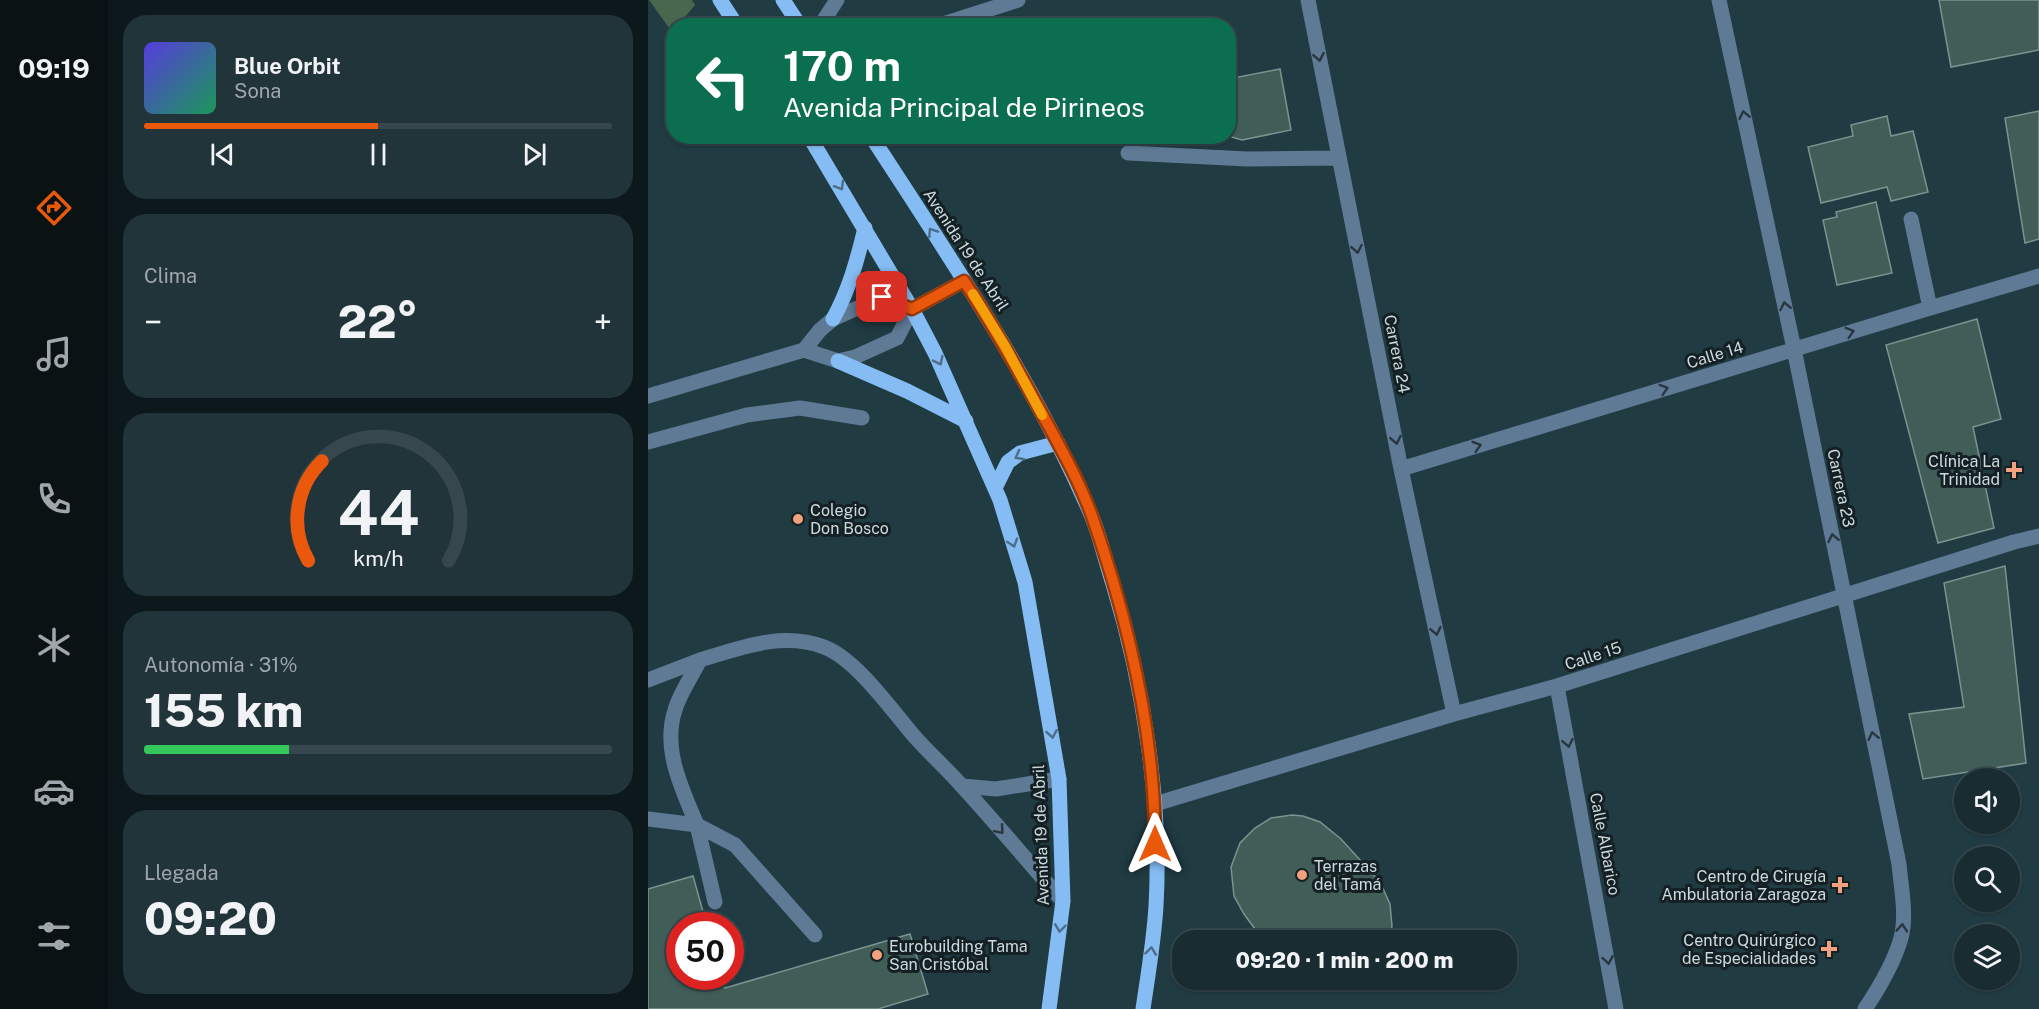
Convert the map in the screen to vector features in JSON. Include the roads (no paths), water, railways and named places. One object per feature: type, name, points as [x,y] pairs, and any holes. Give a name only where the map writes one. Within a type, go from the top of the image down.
[{"type":"main road","points":[[720,0],[732,18]]},
{"type":"main road","points":[[783,0],[795,18]]},
{"type":"main road","name":"Avenida 19 de Abril","points":[[814,144],[912,309],[966,422],[994,488],[1025,582],[1059,779],[1063,902],[1049,1009]]},
{"type":"main road","name":"Avenida 19 de Abril","points":[[876,144],[1005,346],[1058,443],[1091,514],[1123,619],[1140,696],[1155,804],[1156,904],[1143,1009]]},
{"type":"main road","points":[[833,319],[843,302],[856,268],[865,228]]},
{"type":"main road","points":[[838,361],[966,422]]},
{"type":"main road","points":[[994,488],[1008,462],[1020,453],[1058,443]]},
{"type":"street","points":[[825,18],[837,0]]},
{"type":"street","points":[[962,18],[1018,0]]},
{"type":"street","name":"Carrera 24","points":[[1308,0],[1401,469],[1454,714]]},
{"type":"street","name":"Carrera 23","points":[[1719,0],[1794,349],[1899,864],[1903,903],[1901,938],[1882,982],[1865,1009]]},
{"type":"street","points":[[1128,153],[1247,159],[1339,158]]},
{"type":"street","points":[[1911,219],[1930,308]]},
{"type":"street","name":"Calle 14","points":[[1401,469],[2039,276]]},
{"type":"street","points":[[648,396],[804,350],[838,361],[855,357],[897,338],[912,309],[964,281]]},
{"type":"street","points":[[804,350],[820,330],[833,319],[882,297],[912,309]]},
{"type":"street","points":[[648,442],[747,415],[800,408],[862,418]]},
{"type":"street","name":"Calle 15","points":[[1155,804],[1454,714],[1557,686],[2039,536]]},
{"type":"street","points":[[648,680],[700,660],[764,641],[789,640],[825,647],[847,661],[864,677],[1063,902]]},
{"type":"street","points":[[700,660],[675,710],[671,739],[676,776],[697,825],[715,902]]},
{"type":"street","name":"Calle Albarico","points":[[1557,686],[1616,1009]]},
{"type":"street","points":[[962,786],[996,789],[1059,779]]},
{"type":"street","points":[[648,819],[697,825],[735,845],[815,935]]},
{"type":"place","name":"Clínica La Trinidad","points":[[2014,470]]},
{"type":"place","name":"Colegio Don Bosco","points":[[798,519]]},
{"type":"place","name":"Terrazas del Tamá","points":[[1302,875]]},
{"type":"place","name":"Centro de Cirugía Ambulatoria Zaragoza","points":[[1840,885]]},
{"type":"place","name":"Centro Quirúrgico de Especialidades","points":[[1829,949]]},
{"type":"place","name":"Eurobuilding Tama San Cristóbal","points":[[877,955]]}]
